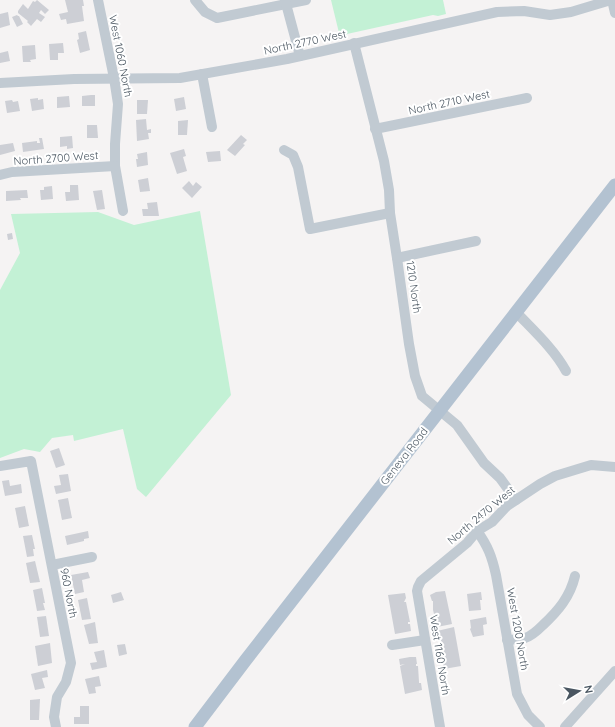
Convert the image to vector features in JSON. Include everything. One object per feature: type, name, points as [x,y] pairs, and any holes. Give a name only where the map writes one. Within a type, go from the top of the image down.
[{"type":"main road","name":"Geneva Road","points":[[196,727],[245,661],[615,186]]},
{"type":"street","name":"West 1060 North","points":[[98,0],[118,104],[115,166],[123,211]]},
{"type":"street","points":[[195,0],[205,12],[216,18],[286,2],[306,0]]},
{"type":"street","name":"North 2770 West","points":[[0,83],[74,79],[180,78],[300,56],[497,12],[524,11],[550,15],[571,12],[611,0]]},
{"type":"street","points":[[611,0],[615,13]]},
{"type":"street","points":[[286,2],[300,56]]},
{"type":"street","name":"1210 North","points":[[354,43],[384,161],[409,344],[415,376],[422,396],[457,425],[484,463],[500,478],[516,500]]},
{"type":"street","points":[[202,74],[212,127]]},
{"type":"street","name":"North 2710 West","points":[[375,129],[527,98]]},
{"type":"street","points":[[284,150],[293,155],[298,167],[310,230],[390,213]]},
{"type":"street","name":"North 2700 West","points":[[0,175],[12,172],[115,166]]},
{"type":"street","points":[[398,258],[476,241]]},
{"type":"street","points":[[516,312],[552,351],[566,371]]},
{"type":"street","name":"960 North","points":[[0,466],[31,460],[71,663],[66,682],[57,697],[54,717],[56,727]]},
{"type":"street","name":"North 2470 West","points":[[418,587],[421,581],[466,543],[477,531],[492,522],[508,506],[540,484],[555,476],[591,465],[615,467]]},
{"type":"street","name":"West 1200 North","points":[[477,531],[488,546],[492,557],[517,694],[528,715],[540,727]]},
{"type":"street","points":[[52,565],[92,557]]},
{"type":"street","points":[[507,640],[525,639],[536,632],[550,619],[563,604],[572,588],[575,576]]},
{"type":"street","name":"West 1160 North","points":[[418,587],[417,591],[440,727]]},
{"type":"street","points":[[392,646],[425,640]]},
{"type":"street","points":[[565,727],[615,671]]},
{"type":"green space","points":[[331,0],[443,0],[446,14],[438,16],[433,15],[347,34],[346,36],[340,37]]},
{"type":"green space","points":[[200,211],[231,395],[146,497],[137,489],[123,429],[74,441],[73,435],[52,438],[40,452],[24,449],[0,458],[0,290],[20,253],[11,214],[98,212],[134,225]]},
{"type":"building","points":[[37,0],[49,10],[45,14],[41,10],[39,13],[45,17],[41,22],[37,19],[31,26],[27,22],[28,21],[18,13],[18,11],[23,4],[28,9],[33,1],[35,2]]},
{"type":"building","points":[[65,0],[83,0],[84,6],[82,6],[84,21],[67,24],[66,19],[61,20],[59,14],[68,12]]},
{"type":"building","points":[[8,12],[10,25],[0,28],[0,14]]},
{"type":"building","points":[[17,15],[23,24],[17,27],[12,17]]},
{"type":"building","points":[[86,31],[90,50],[80,53],[77,40],[79,39],[78,33]]},
{"type":"building","points":[[63,43],[64,53],[58,53],[58,60],[50,60],[49,44]]},
{"type":"building","points":[[35,45],[36,59],[30,60],[31,62],[23,62],[22,46]]},
{"type":"building","points":[[8,51],[10,61],[0,63],[0,53]]},
{"type":"building","points":[[95,95],[95,106],[82,106],[82,96]]},
{"type":"building","points":[[69,96],[70,107],[57,108],[57,97]]},
{"type":"building","points":[[184,97],[186,109],[176,111],[174,99]]},
{"type":"building","points":[[38,98],[38,100],[43,99],[44,109],[32,111],[30,99]]},
{"type":"building","points":[[12,100],[13,102],[18,101],[20,111],[7,113],[5,101]]},
{"type":"building","points":[[137,100],[148,100],[147,114],[137,114]]},
{"type":"building","points":[[146,119],[147,130],[151,129],[151,133],[148,133],[149,139],[137,141],[136,120]]},
{"type":"building","points":[[188,120],[187,135],[178,135],[178,121]]},
{"type":"building","points":[[87,125],[97,125],[98,138],[87,138]]},
{"type":"building","points":[[241,135],[247,140],[243,144],[245,145],[235,156],[227,150]]},
{"type":"building","points":[[72,136],[73,148],[67,149],[67,146],[60,147],[60,137]]},
{"type":"building","points":[[39,138],[42,138],[44,149],[23,152],[22,143],[37,141],[37,143],[40,143]]},
{"type":"building","points":[[13,143],[15,151],[0,155],[0,145]]},
{"type":"building","points":[[184,149],[186,156],[183,157],[187,171],[177,174],[170,153]]},
{"type":"building","points":[[220,151],[221,161],[208,162],[206,152]]},
{"type":"building","points":[[147,152],[148,165],[137,167],[137,154]]},
{"type":"building","points":[[148,178],[150,191],[140,192],[138,180]]},
{"type":"building","points":[[189,181],[193,186],[196,182],[202,187],[192,198],[182,188]]},
{"type":"building","points":[[70,185],[78,185],[79,200],[66,201],[65,192],[70,192]]},
{"type":"building","points":[[52,186],[53,199],[41,200],[40,190],[44,190],[44,187]]},
{"type":"building","points":[[27,190],[28,198],[6,201],[6,191]]},
{"type":"building","points":[[102,190],[105,209],[97,210],[93,191]]},
{"type":"building","points":[[157,202],[159,216],[143,216],[142,209],[148,209],[147,203]]},
{"type":"building","points":[[12,233],[13,239],[8,240],[7,234]]},
{"type":"building","points":[[59,448],[65,465],[56,468],[50,451]]},
{"type":"building","points":[[68,474],[71,491],[56,494],[54,486],[61,485],[59,475]]},
{"type":"building","points":[[9,480],[10,486],[21,484],[22,493],[5,496],[2,481]]},
{"type":"building","points":[[68,498],[72,518],[62,520],[58,500]]},
{"type":"building","points":[[25,506],[29,526],[19,528],[15,508]]},
{"type":"building","points":[[88,531],[89,538],[84,539],[84,541],[67,545],[65,536]]},
{"type":"building","points":[[32,535],[35,549],[33,549],[34,556],[27,557],[23,536]]},
{"type":"building","points":[[35,561],[40,582],[30,583],[26,563]]},
{"type":"building","points":[[88,572],[90,578],[82,580],[84,592],[75,594],[71,575]]},
{"type":"building","points":[[42,588],[45,610],[37,611],[33,590]]},
{"type":"building","points":[[445,591],[452,624],[437,627],[435,620],[437,619],[435,618],[433,601],[430,595],[436,592]]},
{"type":"building","points":[[121,592],[124,600],[113,603],[111,595]]},
{"type":"building","points":[[481,592],[481,610],[469,611],[467,594]]},
{"type":"building","points":[[405,593],[406,598],[404,602],[406,602],[410,622],[408,622],[408,624],[410,624],[411,631],[395,634],[388,595]]},
{"type":"building","points":[[87,598],[91,619],[82,620],[78,600]]},
{"type":"building","points":[[46,616],[49,636],[40,637],[37,617]]},
{"type":"building","points":[[486,617],[487,624],[483,625],[484,635],[473,637],[470,629],[470,620]]},
{"type":"building","points":[[95,622],[98,643],[89,644],[84,625]]},
{"type":"building","points":[[454,627],[461,666],[444,669],[443,664],[445,659],[443,660],[439,639],[441,639],[437,631]]},
{"type":"building","points":[[50,643],[52,663],[38,666],[35,646]]},
{"type":"building","points":[[125,644],[127,654],[119,656],[117,645]]},
{"type":"building","points":[[104,650],[107,667],[92,670],[90,663],[97,662],[94,652]]},
{"type":"building","points":[[416,657],[419,683],[421,683],[422,690],[405,694],[400,666],[405,664],[400,665],[399,659]]},
{"type":"building","points":[[47,670],[48,677],[42,678],[45,688],[35,690],[31,674]]},
{"type":"building","points":[[99,676],[101,686],[95,687],[96,693],[89,694],[85,679]]},
{"type":"building","points":[[40,699],[39,720],[30,720],[30,700]]},
{"type":"building","points":[[80,706],[89,706],[89,724],[74,724],[74,717],[80,717]]}]
